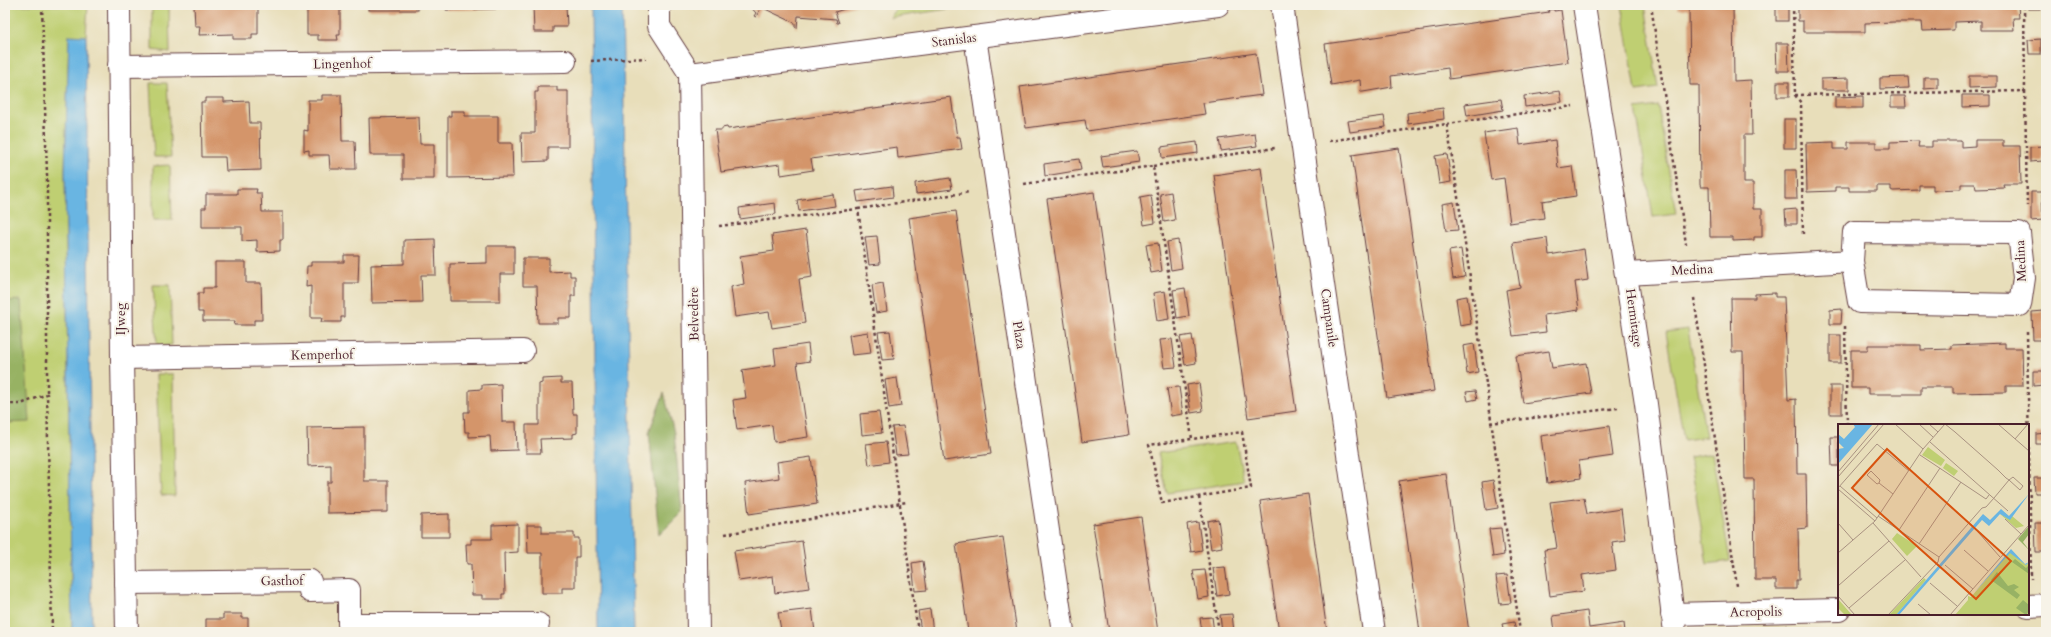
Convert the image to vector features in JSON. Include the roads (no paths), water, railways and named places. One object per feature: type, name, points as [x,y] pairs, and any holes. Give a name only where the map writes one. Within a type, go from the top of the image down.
[{"type":"street","name":"IJweg","points":[[119,5],[122,358],[127,632]]},
{"type":"street","points":[[659,5],[659,26],[690,74]]},
{"type":"street","name":"Stanislas","points":[[690,74],[1218,5]]},
{"type":"street","name":"Campanile","points":[[1282,5],[1374,632]]},
{"type":"street","name":"Hermitage","points":[[1584,5],[1646,404],[1673,623]]},
{"type":"street","name":"Plaza","points":[[975,37],[1063,632]]},
{"type":"street","name":"Lingenhof","points":[[119,66],[575,61]]},
{"type":"street","name":"Belvedère","points":[[690,74],[698,539],[698,632]]},
{"type":"street","name":"Medina","points":[[1854,232],[2020,233],[2024,278],[2020,305],[1859,302],[1852,261],[1854,232]]},
{"type":"street","name":"Medina","points":[[1627,274],[1852,261]]},
{"type":"street","name":"Kemperhof","points":[[122,358],[523,351]]},
{"type":"street","name":"Gasthof","points":[[126,583],[310,581],[310,591],[349,590],[349,624],[538,624]]},
{"type":"street","name":"Acropolis","points":[[1673,623],[1741,612],[1838,610]]},
{"type":"water","points":[[591,5],[622,5],[634,632],[598,632]]},
{"type":"water","points":[[69,35],[86,36],[92,632],[72,632],[65,171]]}]
